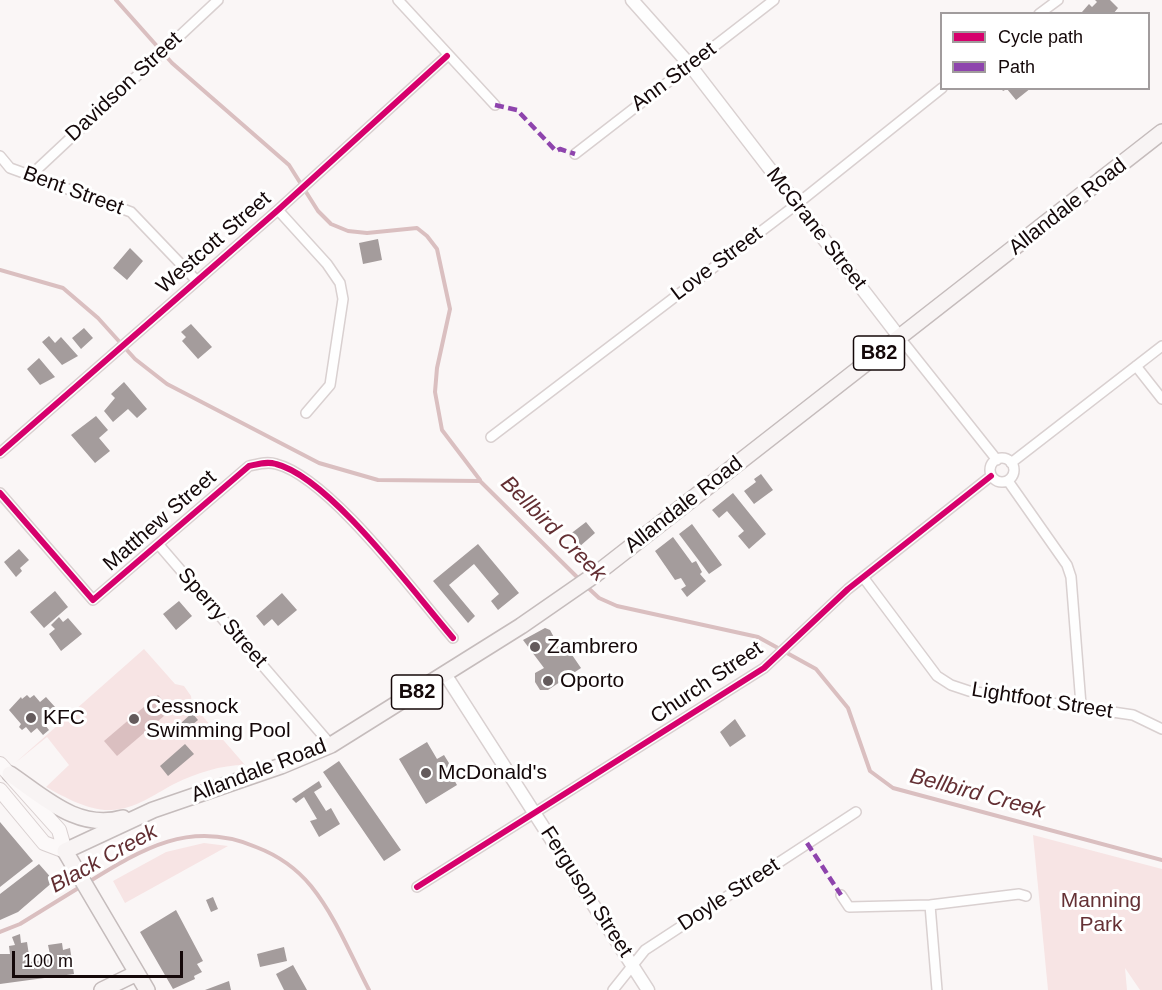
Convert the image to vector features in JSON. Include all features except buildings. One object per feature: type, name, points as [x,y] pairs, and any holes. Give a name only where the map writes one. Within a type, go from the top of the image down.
[{"type":"main road","name":"Allandale Road","points":[[65,851],[153,810],[290,763],[331,746],[566,596],[1162,132]]},
{"type":"main road","points":[[5,769],[67,813],[88,819],[118,819],[153,810]]},
{"type":"main road","points":[[5,769],[59,830],[65,851],[92,893],[147,990]]},
{"type":"main road","points":[[0,790],[44,843],[65,851]]},
{"type":"main road","points":[[102,990],[137,973]]},
{"type":"street","name":"Davidson Street","points":[[31,175],[218,0]]},
{"type":"street","points":[[398,0],[447,56],[495,105]]},
{"type":"street","name":"McGrane Street","points":[[633,0],[689,64],[996,460]]},
{"type":"street","name":"Ann Street","points":[[575,154],[774,0]]},
{"type":"street","points":[[1043,12],[1058,0]]},
{"type":"street","name":"Westcott Street","points":[[0,453],[278,210],[447,56]]},
{"type":"street","name":"Love Street","points":[[491,437],[797,204],[940,90]]},
{"type":"street","name":"Bent Street","points":[[0,156],[10,168],[131,212],[196,280]]},
{"type":"street","points":[[278,210],[327,264],[340,283],[343,299],[330,385],[306,413]]},
{"type":"street","points":[[1011,463],[1162,346]]},
{"type":"street","points":[[1136,366],[1162,399]]},
{"type":"street","points":[[1004,459],[1011,463],[1014,473],[1008,481],[1000,482],[991,476],[991,466],[996,460],[1004,459]]},
{"type":"street","name":"Matthew Street","points":[[0,493],[93,600],[249,466],[275,463],[302,476],[333,499],[453,638]]},
{"type":"street","name":"Church Street","points":[[417,887],[751,677],[774,659],[829,605],[991,476]]},
{"type":"street","points":[[1008,481],[1067,565],[1071,577],[1081,705]]},
{"type":"street","name":"Sperry Street","points":[[159,545],[331,746]]},
{"type":"street","name":"Lightfoot Street","points":[[863,577],[937,676],[951,685],[969,691],[1133,714],[1162,729]]},
{"type":"street","name":"Ferguson Street","points":[[446,674],[648,990]]},
{"type":"street","name":"Doyle Street","points":[[613,990],[645,950],[856,812]]},
{"type":"street","points":[[841,895],[849,907],[930,905],[1019,894],[1026,896]]},
{"type":"street","points":[[930,905],[937,990]]},
{"type":"green space","name":"Cessnock Swimming Pool","points":[[144,649],[175,684],[184,686],[191,696],[192,704],[245,765],[227,766],[200,773],[136,804],[120,809],[103,810],[86,806],[46,787],[69,765],[47,737],[15,763]]},
{"type":"green space","name":"Manning Park","points":[[1033,835],[1162,869],[1162,990],[1140,990],[1125,968],[1127,990],[1048,990]]},
{"type":"green space","points":[[204,843],[228,846],[125,903],[113,881],[166,852]]},
{"type":"shaded area","points":[[158,695],[171,710],[117,756],[104,741]]},
{"type":"waterway","points":[[116,0],[172,63],[289,165],[318,211],[331,224],[348,231],[367,233],[417,228],[437,249],[450,309],[437,368],[435,392],[442,430],[480,480]]},
{"type":"waterway","name":"Bellbird Creek","points":[[0,270],[63,288],[98,318],[135,359],[167,384],[319,463],[378,480],[480,481],[580,580]]},
{"type":"waterway","name":"Bellbird Creek","points":[[585,585],[599,598],[617,606],[758,637],[816,669],[848,708],[870,771],[893,788],[1162,860]]},
{"type":"waterway","name":"Black Creek","points":[[87,883],[147,849],[188,837],[209,836],[232,839],[256,847],[286,863],[311,886],[336,924],[369,990]]},
{"type":"waterway","name":"Black Creek","points":[[0,932],[20,924],[80,887]]},
{"type":"marked path","points":[[495,105],[517,110],[556,151],[560,149],[575,154]]},
{"type":"marked path","points":[[807,843],[841,895]]},
{"type":"cycle path","points":[[0,453],[278,210],[447,56]]},
{"type":"cycle path","points":[[0,493],[93,600],[249,466],[276,464],[297,473],[321,490],[345,513],[370,539],[453,638]]},
{"type":"cycle path","points":[[417,887],[764,668],[848,589],[991,476]]},
{"type":"place","name":"Zambrero","points":[[535,647]]},
{"type":"place","name":"Oporto","points":[[548,681]]},
{"type":"place","name":"KFC","points":[[31,718]]},
{"type":"place","name":"Cessnock Swimming Pool","points":[[134,719]]},
{"type":"place","name":"McDonald's","points":[[426,773]]}]
